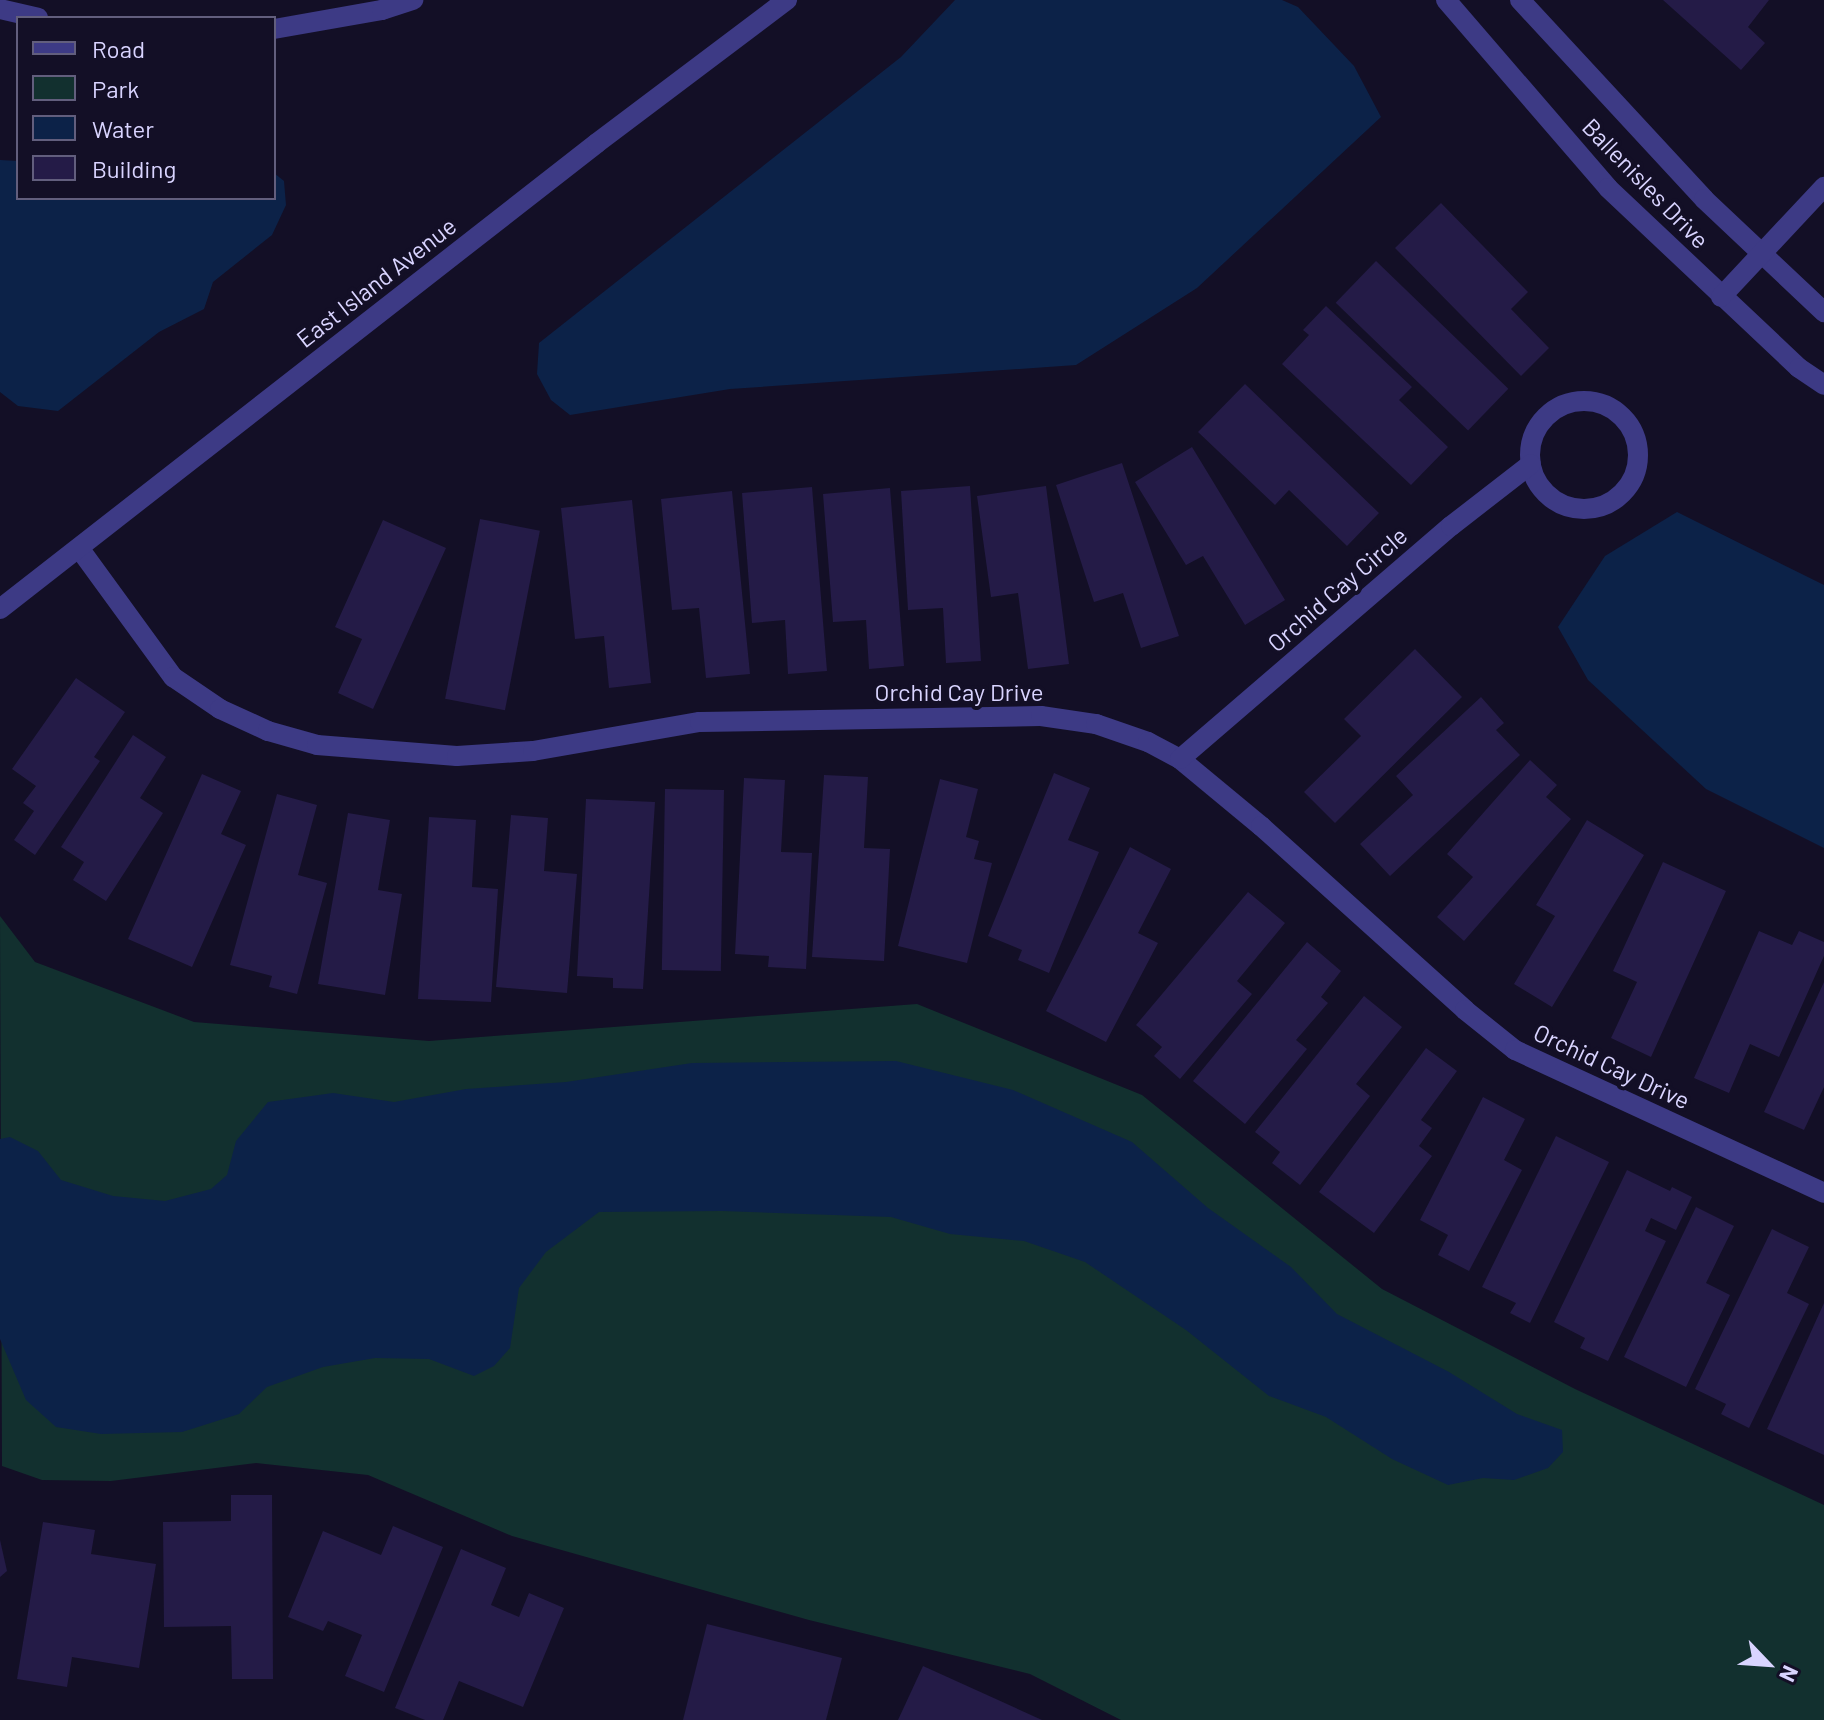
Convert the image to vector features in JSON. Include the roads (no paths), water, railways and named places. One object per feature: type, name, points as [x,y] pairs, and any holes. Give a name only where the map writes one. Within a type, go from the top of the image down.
[{"type":"street","points":[[276,29],[382,10],[413,0]]},
{"type":"street","name":"East Island Avenue","points":[[0,609],[597,143],[787,0]]},
{"type":"street","name":"Ballenisles Drive","points":[[1446,0],[1608,188],[1721,297],[1799,368],[1824,385]]},
{"type":"street","name":"Ballenisles Drive","points":[[1520,0],[1694,188],[1824,312]]},
{"type":"street","points":[[0,9],[30,16]]},
{"type":"street","points":[[1721,297],[1824,187]]},
{"type":"street","points":[[1578,401],[1596,402],[1612,408],[1630,427],[1639,452],[1629,486],[1616,499],[1599,507],[1581,509],[1563,506],[1548,496],[1537,481],[1531,464],[1531,447],[1541,423],[1562,406],[1578,401]]},
{"type":"street","name":"Orchid Cay Circle","points":[[1180,759],[1451,526],[1531,464]]},
{"type":"street","name":"Orchid Cay Drive","points":[[79,548],[173,677],[232,715],[268,731],[317,745],[457,756],[533,751],[700,722],[1041,716],[1096,724],[1148,742],[1180,759],[1261,826],[1465,1010],[1515,1050],[1824,1193]]},
{"type":"water","points":[[955,0],[1282,0],[1298,7],[1354,66],[1381,117],[1197,288],[1076,365],[730,389],[570,415],[551,400],[537,374],[539,343],[901,57]]},
{"type":"water","points":[[0,160],[16,161],[16,200],[276,200],[276,175],[284,181],[286,205],[272,235],[213,282],[204,309],[159,332],[58,411],[18,406],[0,392]]},
{"type":"water","points":[[1677,512],[1824,585],[1824,848],[1706,789],[1588,680],[1558,627],[1605,556]]},
{"type":"water","points":[[896,1061],[1013,1090],[1132,1142],[1208,1208],[1291,1267],[1337,1314],[1449,1372],[1517,1414],[1562,1430],[1563,1452],[1548,1468],[1514,1480],[1483,1478],[1448,1485],[1392,1459],[1326,1417],[1269,1396],[1186,1330],[1085,1262],[1024,1241],[950,1234],[891,1217],[722,1211],[599,1212],[546,1252],[519,1288],[510,1348],[494,1366],[474,1376],[429,1359],[375,1358],[323,1367],[267,1387],[239,1414],[182,1432],[101,1434],[56,1427],[26,1400],[0,1339],[0,1139],[10,1137],[38,1151],[61,1180],[113,1196],[165,1201],[211,1189],[227,1175],[236,1141],[268,1102],[333,1093],[394,1102],[466,1089],[566,1082],[692,1063]]}]
